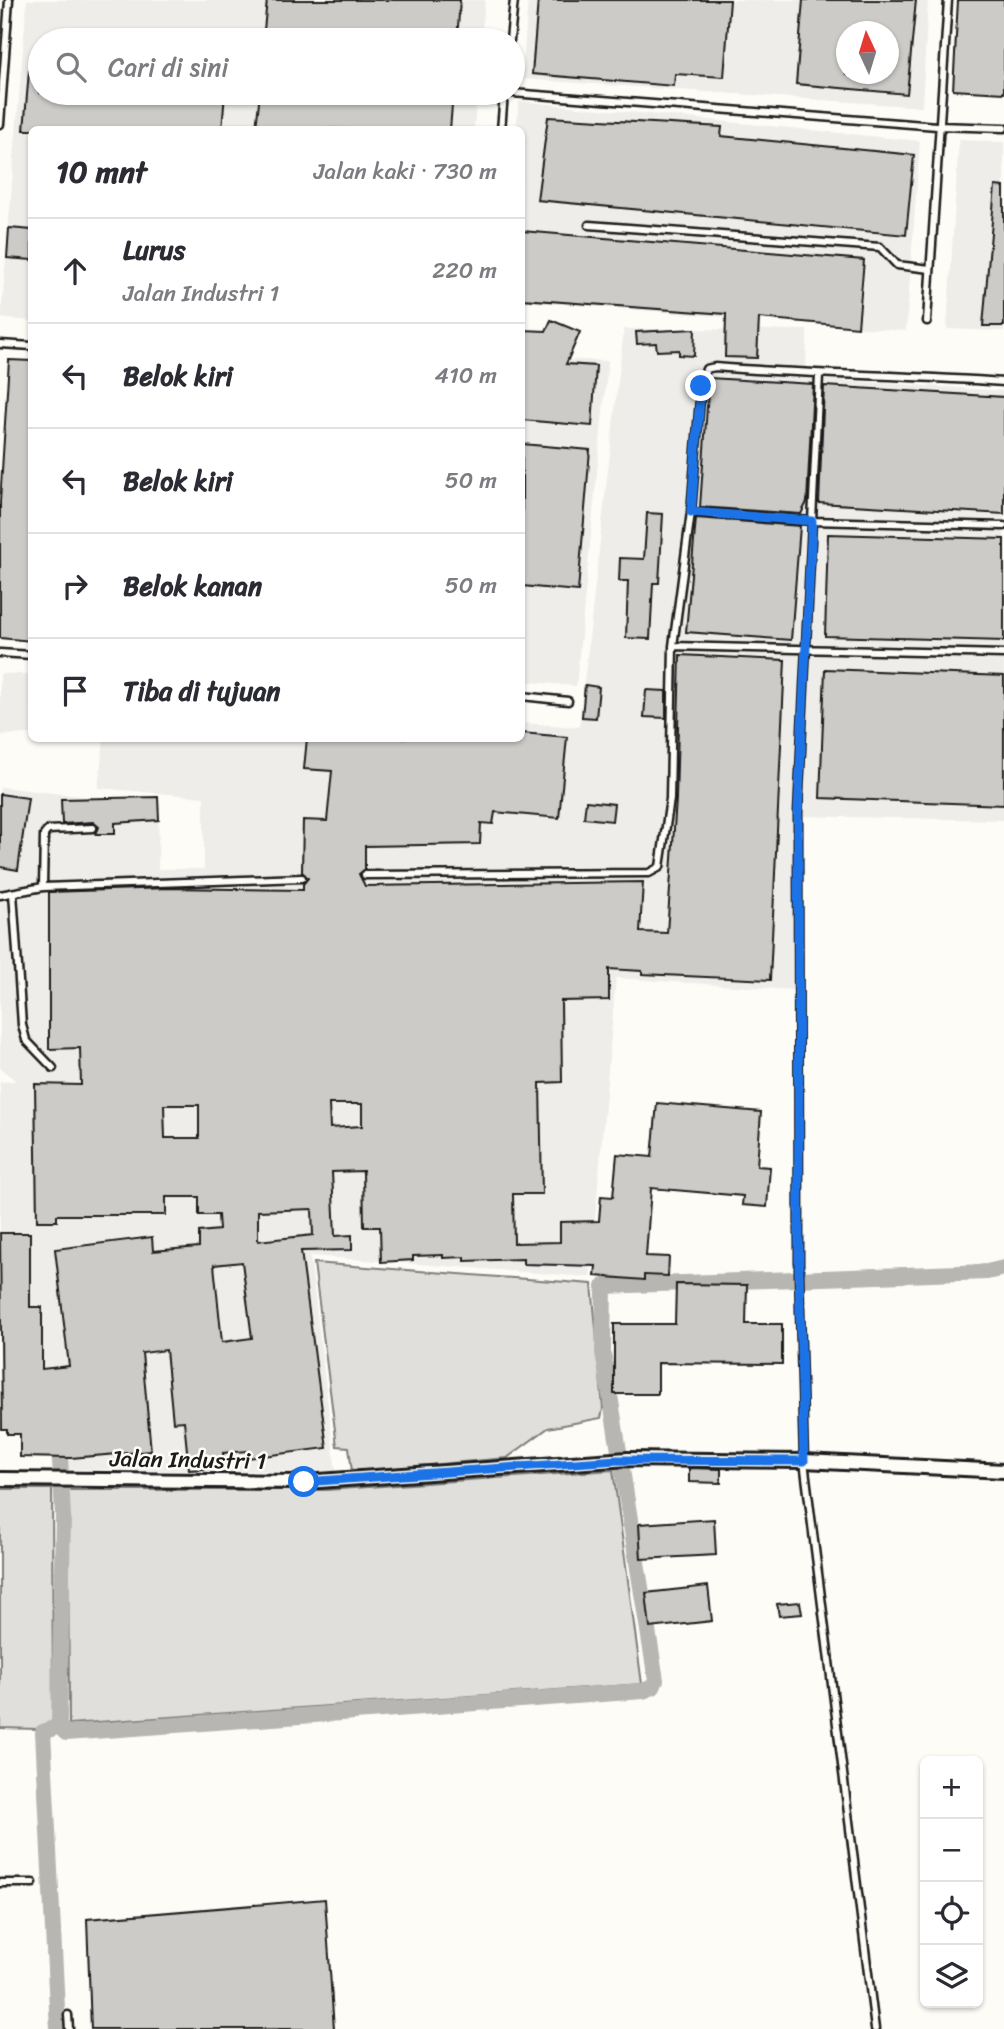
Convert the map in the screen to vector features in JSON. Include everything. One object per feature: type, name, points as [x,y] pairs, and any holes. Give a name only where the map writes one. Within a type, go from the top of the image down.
[{"type":"street","name":"Jalan Industri 1","points":[[0,1479],[304,1482],[622,1459],[804,1461],[1004,1471]]},
{"type":"lane","points":[[0,124],[9,0]]},
{"type":"lane","points":[[511,28],[514,0]]},
{"type":"lane","points":[[927,321],[937,126],[947,0]]},
{"type":"lane","points":[[525,94],[937,126],[1004,128]]},
{"type":"lane","points":[[501,126],[503,105]]},
{"type":"lane","points":[[589,225],[880,247],[897,265],[930,269]]},
{"type":"lane","points":[[0,344],[28,346]]},
{"type":"lane","points":[[365,875],[656,871],[660,867],[670,799],[673,646],[691,512],[701,386],[706,369],[715,367],[819,375],[928,376],[1004,382]]},
{"type":"lane","points":[[819,375],[798,813],[799,1283],[804,1461],[875,2029]]},
{"type":"lane","points":[[691,512],[812,521],[1004,526]]},
{"type":"lane","points":[[673,646],[1004,654]]},
{"type":"lane","points":[[0,653],[28,655]]},
{"type":"lane","points":[[525,696],[568,701]]},
{"type":"lane","points":[[43,887],[44,835],[48,830],[93,828]]},
{"type":"lane","points":[[0,895],[43,887],[302,878]]},
{"type":"lane","points":[[13,893],[22,1025],[26,1040],[53,1068]]},
{"type":"lane","points":[[0,1883],[33,1882]]},
{"type":"lane","points":[[68,2015],[69,2029]]},
{"type":"shaded area","points":[[27,0],[485,0],[482,28],[28,28],[28,105],[476,105],[474,126],[28,126],[28,321],[1,318]]},
{"type":"shaded area","points":[[528,0],[928,0],[922,107],[525,79]]},
{"type":"shaded area","points":[[525,102],[920,141],[906,331],[525,301],[525,126],[516,126],[519,105],[525,105]]},
{"type":"shaded area","points":[[959,140],[1004,142],[1004,331],[947,329]]},
{"type":"shaded area","points":[[624,329],[807,330],[806,378],[1004,391],[1004,820],[794,816],[793,990],[616,978],[590,1277],[310,1256],[336,1472],[52,1469],[43,1375],[0,1374],[0,1082],[16,1081],[0,1068],[0,787],[159,805],[158,869],[204,869],[204,797],[98,788],[104,742],[525,742],[525,723],[579,727]]},
{"type":"shaded area","points":[[525,358],[608,361],[576,686],[525,681]]},
{"type":"shaded area","points":[[0,674],[28,674],[28,734],[0,735]]},
{"type":"shaded area","points":[[314,1263],[592,1284],[603,1409],[601,1418],[548,1428],[507,1458],[352,1472],[349,1447],[337,1446]]},
{"type":"shaded area","points":[[613,1470],[642,1684],[69,1724],[68,1490],[326,1490]]},
{"type":"shaded area","points":[[0,1489],[52,1489],[53,1725],[38,1729],[0,1728]]},
{"type":"building","points":[[267,0],[460,0],[458,28],[264,28]]},
{"type":"building","points":[[538,0],[730,0],[724,77],[675,74],[674,86],[532,74]]},
{"type":"building","points":[[803,0],[916,0],[907,94],[796,84]]},
{"type":"building","points":[[958,0],[1004,0],[1004,93],[953,90]]},
{"type":"building","points":[[28,83],[28,105],[224,105],[222,126],[28,126],[28,130],[24,130]]},
{"type":"building","points":[[259,105],[452,105],[450,126],[256,126]]},
{"type":"building","points":[[548,117],[722,127],[721,136],[914,155],[906,235],[537,200]]},
{"type":"building","points":[[995,186],[1004,187],[1004,326],[983,326]]},
{"type":"building","points":[[9,228],[28,230],[28,260],[7,258]]},
{"type":"building","points":[[525,231],[864,260],[858,327],[759,318],[757,358],[725,357],[726,314],[525,299]]},
{"type":"building","points":[[551,320],[580,332],[566,364],[596,366],[592,426],[525,420],[525,330],[546,331]]},
{"type":"building","points":[[695,329],[694,356],[679,355],[679,350],[657,351],[656,343],[637,344],[636,332]]},
{"type":"building","points":[[9,360],[28,361],[28,641],[0,638],[0,502]]},
{"type":"building","points":[[709,378],[813,384],[807,502],[801,514],[700,507]]},
{"type":"building","points":[[824,386],[1004,397],[1004,514],[819,503]]},
{"type":"building","points":[[525,444],[590,450],[578,591],[525,586]]},
{"type":"building","points":[[647,513],[663,514],[659,583],[653,583],[650,639],[626,638],[628,581],[619,581],[620,558],[644,559]]},
{"type":"building","points":[[696,518],[800,526],[791,640],[686,632]]},
{"type":"building","points":[[828,534],[1004,539],[1004,641],[825,636]]},
{"type":"building","points":[[680,655],[785,660],[770,980],[642,974],[642,971],[609,969],[609,1000],[561,1001],[562,1082],[540,1083],[542,1194],[513,1194],[514,1243],[560,1242],[560,1222],[599,1221],[601,1196],[613,1197],[617,1154],[652,1157],[657,1103],[761,1112],[757,1166],[770,1167],[767,1207],[742,1205],[743,1196],[651,1188],[646,1256],[669,1257],[668,1276],[644,1275],[644,1280],[595,1276],[596,1266],[523,1264],[523,1259],[465,1261],[465,1257],[443,1258],[443,1255],[413,1256],[413,1260],[381,1262],[380,1227],[364,1227],[363,1171],[332,1172],[335,1236],[352,1235],[352,1250],[301,1251],[327,1448],[248,1458],[247,1451],[223,1453],[224,1468],[189,1470],[184,1421],[173,1422],[166,1350],[142,1353],[151,1451],[71,1458],[20,1457],[20,1434],[7,1434],[7,1429],[2,1429],[0,1233],[30,1233],[30,1307],[42,1307],[42,1369],[69,1366],[55,1249],[152,1237],[153,1251],[199,1247],[199,1232],[219,1230],[218,1215],[199,1215],[199,1197],[166,1197],[166,1215],[57,1215],[57,1221],[37,1221],[35,1084],[81,1085],[80,1048],[49,1049],[49,892],[169,888],[303,890],[303,884],[308,878],[302,872],[303,820],[327,821],[332,771],[304,769],[307,742],[525,742],[525,733],[567,737],[559,818],[495,812],[493,824],[481,823],[480,844],[365,846],[365,869],[359,874],[365,886],[643,882],[640,932],[667,933],[676,799]],"holes":[[[329,1104],[362,1104],[362,1126],[330,1128]],[[164,1105],[199,1105],[199,1138],[165,1138]],[[312,1209],[313,1235],[258,1241],[258,1211]],[[242,1262],[252,1338],[222,1342],[214,1265]]]},
{"type":"building","points":[[825,669],[1004,676],[1004,805],[820,798]]},
{"type":"building","points":[[585,685],[599,687],[596,718],[582,717]]},
{"type":"building","points":[[646,690],[666,691],[666,718],[644,717]]},
{"type":"building","points":[[0,794],[28,798],[18,870],[0,867]]},
{"type":"building","points":[[158,797],[159,820],[115,823],[115,834],[96,834],[99,827],[93,822],[62,824],[61,799]]},
{"type":"building","points":[[586,801],[614,804],[612,821],[584,818]]},
{"type":"building","points":[[676,1284],[747,1285],[746,1324],[782,1324],[782,1364],[658,1363],[658,1394],[614,1394],[614,1324],[675,1324]]},
{"type":"building","points":[[689,1468],[721,1469],[721,1483],[689,1482]]},
{"type":"building","points":[[714,1519],[716,1555],[641,1559],[639,1524]]},
{"type":"building","points":[[708,1586],[712,1621],[650,1628],[646,1593]]},
{"type":"building","points":[[800,1602],[802,1614],[779,1616],[777,1604]]},
{"type":"building","points":[[325,1899],[334,2029],[91,2029],[87,1919]]},
{"type":"waterway","points":[[59,1726],[66,1733],[643,1691],[653,1687],[656,1680],[603,1352],[604,1286],[987,1272],[1004,1268]]},
{"type":"waterway","points":[[58,2029],[43,1732],[59,1726],[63,1517],[59,1438]]},
{"type":"route","points":[[304,1482],[617,1460],[804,1461],[799,1272],[798,813],[812,521],[691,512],[701,386]]}]
